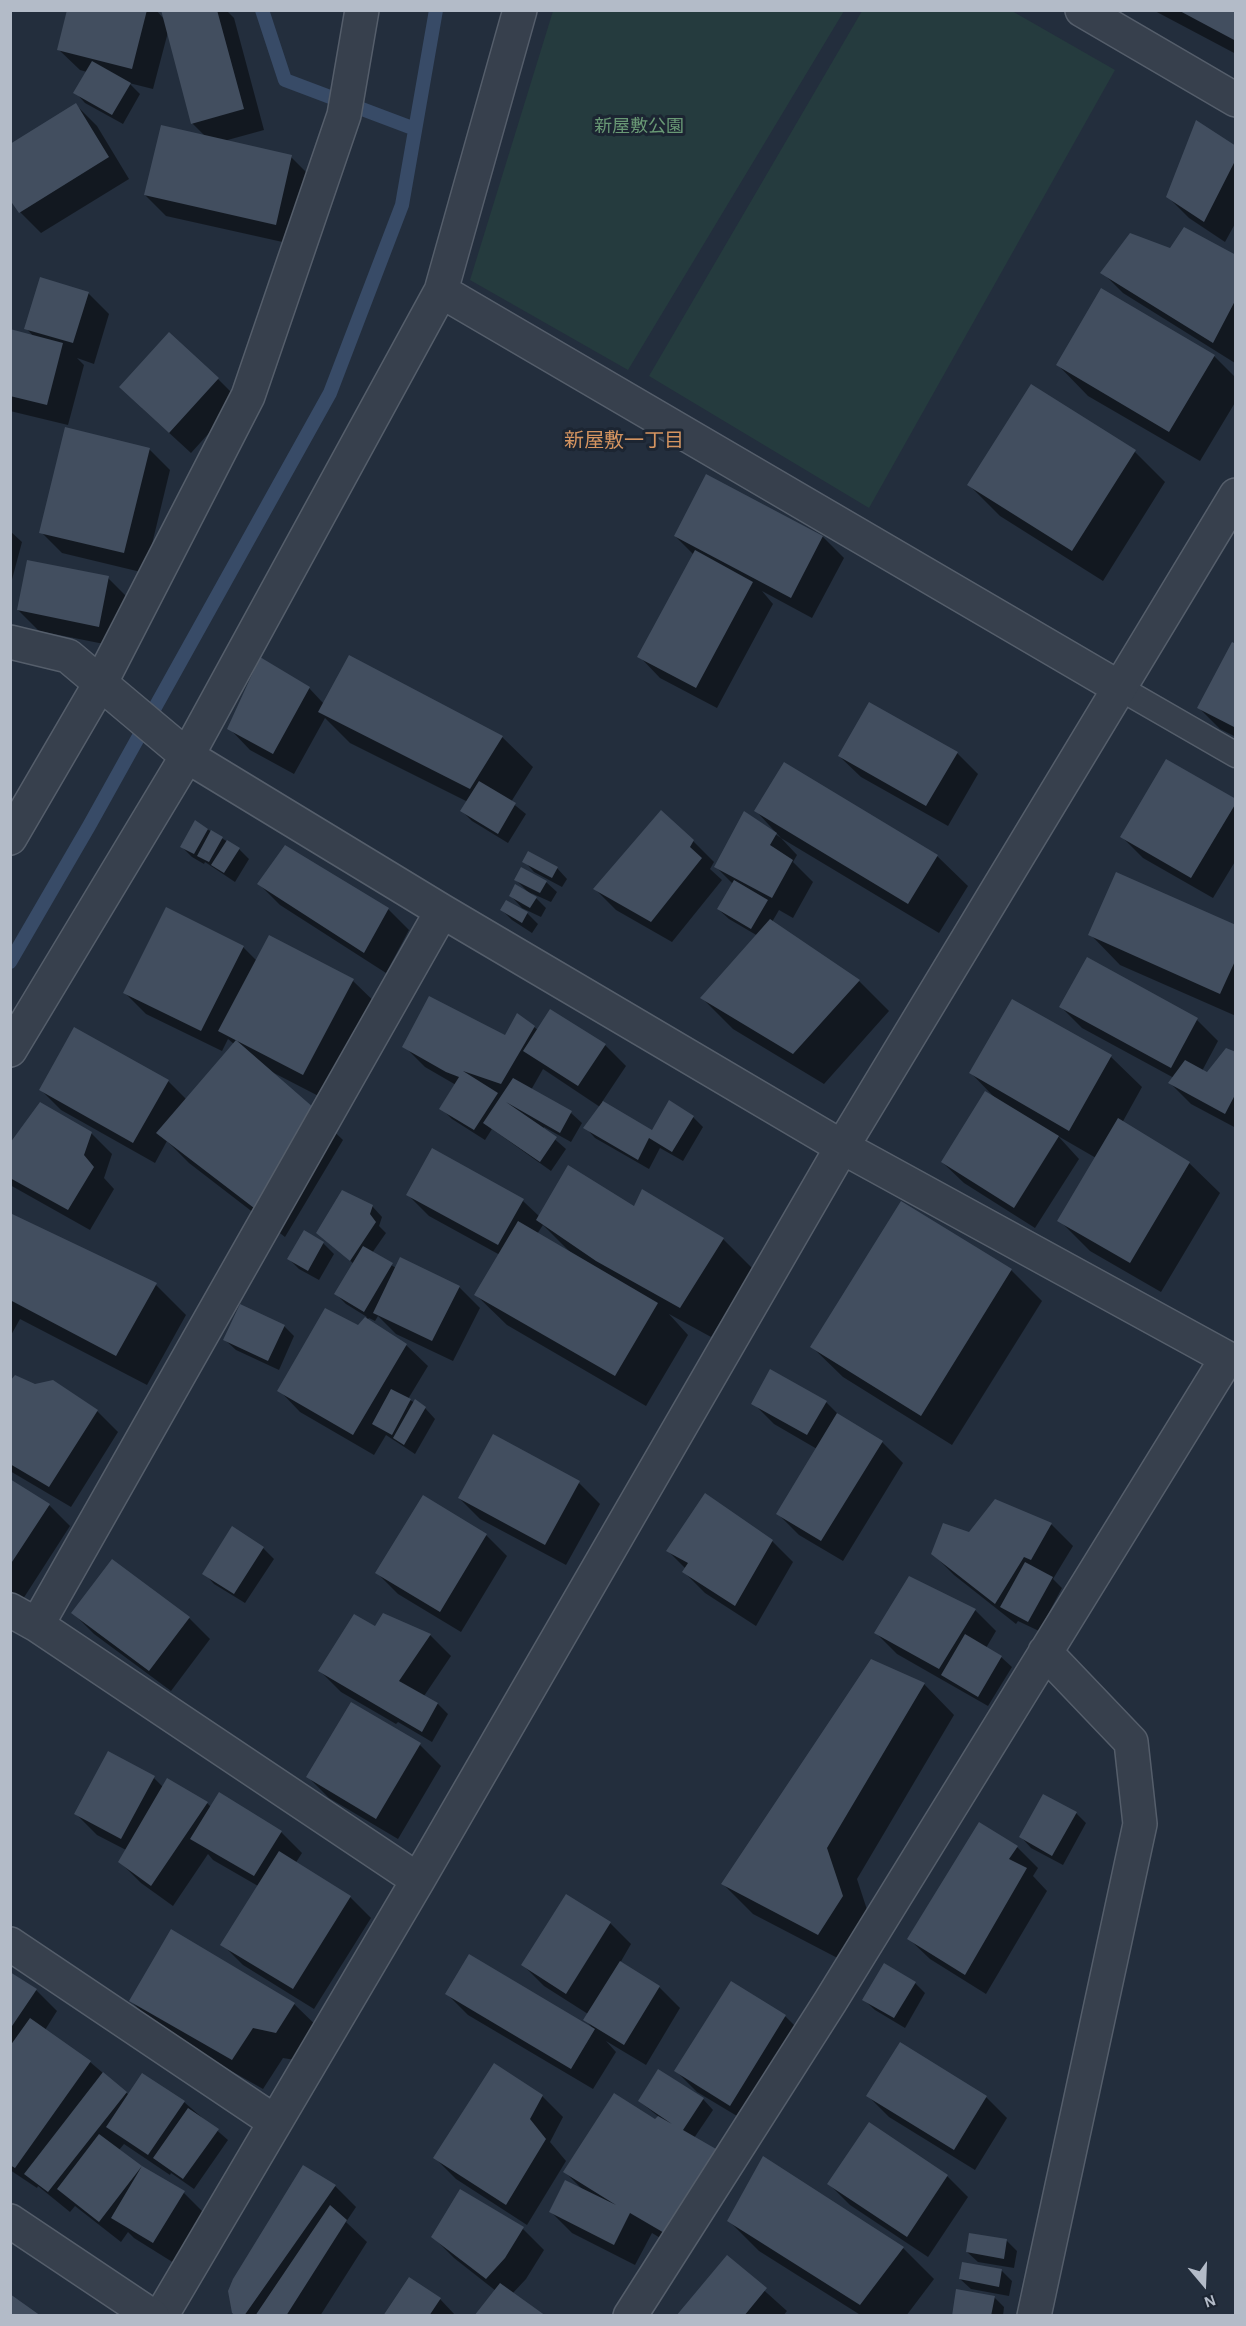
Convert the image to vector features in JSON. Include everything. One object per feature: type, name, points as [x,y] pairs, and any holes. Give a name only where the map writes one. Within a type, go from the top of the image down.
[{"type":"street","points":[[10,838],[112,691],[248,396],[344,115],[363,10]]},
{"type":"street","points":[[10,1050],[441,291],[520,10]]},
{"type":"street","points":[[1082,10],[1236,100]]},
{"type":"street","points":[[441,291],[1118,687]]},
{"type":"street","points":[[161,2316],[418,1880],[842,1147],[1236,495]]},
{"type":"street","points":[[10,642],[68,656],[179,750],[442,911],[842,1147],[1227,1358],[830,2002],[630,2316]]},
{"type":"street","points":[[418,1880],[24,1618],[442,911]]},
{"type":"street","points":[[1034,2316],[1140,1824],[1131,1742],[1046,1652]]},
{"type":"street","points":[[10,1944],[275,2122]]},
{"type":"street","points":[[10,2221],[153,2316]]},
{"type":"lane","points":[[1118,687],[1236,755]]},
{"type":"green space","name":"新屋敷公園","points":[[553,11],[844,11],[628,370],[470,280]]},
{"type":"green space","points":[[862,11],[1012,11],[1115,70],[869,508],[649,376]]},
{"type":"building","points":[[67,10],[147,10],[132,69],[57,50]]},
{"type":"building","points":[[161,10],[217,10],[244,109],[191,124]]},
{"type":"building","points":[[1178,10],[1236,10],[1236,41]]},
{"type":"building","points":[[92,61],[131,83],[112,115],[73,93]]},
{"type":"building","points":[[76,103],[109,157],[19,213],[10,200],[10,144]]},
{"type":"building","points":[[1196,120],[1236,146],[1236,159],[1204,222],[1166,197]]},
{"type":"building","points":[[161,125],[292,155],[276,225],[144,195]]},
{"type":"building","points":[[1184,227],[1236,255],[1236,299],[1213,343],[1100,273],[1130,233],[1170,248]]},
{"type":"building","points":[[40,277],[89,292],[73,343],[24,329]]},
{"type":"building","points":[[1101,288],[1215,355],[1169,432],[1056,365]]},
{"type":"building","points":[[10,329],[63,343],[47,405],[10,396]]},
{"type":"building","points":[[169,332],[219,378],[169,433],[119,387]]},
{"type":"building","points":[[1031,384],[1136,450],[1072,551],[967,485]]},
{"type":"building","points":[[65,427],[150,448],[124,553],[39,533]]},
{"type":"building","points":[[706,474],[823,536],[791,598],[674,536]]},
{"type":"building","points":[[695,550],[753,582],[696,688],[637,657]]},
{"type":"building","points":[[27,560],[109,576],[99,627],[17,610]]},
{"type":"building","points":[[1232,642],[1236,644],[1236,728],[1197,708]]},
{"type":"building","points":[[349,655],[503,736],[470,789],[318,712]]},
{"type":"building","points":[[260,657],[310,687],[273,754],[227,729]]},
{"type":"building","points":[[869,702],[958,752],[926,806],[838,756]]},
{"type":"building","points":[[1166,759],[1236,799],[1236,803],[1191,878],[1120,837]]},
{"type":"building","points":[[784,762],[938,855],[908,904],[754,811]]},
{"type":"building","points":[[479,781],[516,803],[498,834],[460,811]]},
{"type":"building","points":[[661,810],[694,840],[690,847],[702,858],[651,922],[593,889]]},
{"type":"building","points":[[744,811],[777,833],[770,845],[793,860],[772,898],[714,867]]},
{"type":"building","points":[[195,820],[208,829],[194,854],[180,847]]},
{"type":"building","points":[[211,830],[223,837],[209,862],[197,856]]},
{"type":"building","points":[[227,840],[240,848],[224,873],[211,865]]},
{"type":"building","points":[[285,845],[389,908],[364,953],[257,884]]},
{"type":"building","points":[[528,851],[558,867],[552,878],[522,862]]},
{"type":"building","points":[[521,867],[547,881],[540,893],[514,880]]},
{"type":"building","points":[[1116,872],[1236,925],[1236,959],[1220,994],[1088,935]]},
{"type":"building","points":[[734,880],[768,900],[751,929],[717,909]]},
{"type":"building","points":[[515,884],[537,897],[530,908],[509,896]]},
{"type":"building","points":[[506,900],[528,912],[522,923],[500,910]]},
{"type":"building","points":[[166,907],[244,946],[201,1031],[123,993]]},
{"type":"building","points":[[770,919],[860,980],[793,1054],[700,998]]},
{"type":"building","points":[[269,935],[354,979],[303,1075],[218,1031]]},
{"type":"building","points":[[1087,957],[1198,1018],[1171,1068],[1059,1007]]},
{"type":"building","points":[[429,996],[505,1035],[517,1013],[535,1026],[501,1084],[463,1071],[498,1093],[474,1130],[439,1109],[459,1077],[402,1047]]},
{"type":"building","points":[[1012,999],[1112,1055],[1069,1131],[969,1073]]},
{"type":"building","points":[[550,1009],[606,1044],[578,1086],[523,1051]]},
{"type":"building","points":[[74,1027],[169,1080],[133,1143],[39,1090]]},
{"type":"building","points":[[236,1040],[314,1108],[254,1208],[156,1133]]},
{"type":"building","points":[[1226,1048],[1236,1052],[1236,1093],[1225,1114],[1168,1083],[1185,1060],[1207,1072]]},
{"type":"building","points":[[513,1078],[572,1111],[560,1133],[506,1102],[557,1137],[540,1162],[483,1123]]},
{"type":"building","points":[[985,1091],[1059,1136],[1014,1208],[941,1162]]},
{"type":"building","points":[[669,1100],[694,1116],[672,1152],[649,1138],[638,1160],[583,1128],[603,1101],[652,1130]]},
{"type":"building","points":[[40,1102],[92,1132],[84,1155],[94,1167],[68,1210],[10,1178],[10,1143]]},
{"type":"building","points":[[1118,1118],[1190,1162],[1130,1263],[1057,1221]]},
{"type":"building","points":[[432,1148],[524,1199],[498,1245],[406,1195]]},
{"type":"building","points":[[568,1165],[634,1206],[642,1189],[724,1238],[680,1308],[596,1261],[536,1220]]},
{"type":"building","points":[[342,1190],[373,1205],[370,1214],[376,1222],[350,1261],[316,1233]]},
{"type":"building","points":[[901,1201],[1012,1269],[921,1416],[810,1347]]},
{"type":"building","points":[[10,1213],[157,1283],[116,1356],[10,1300]]},
{"type":"building","points":[[518,1221],[658,1303],[615,1376],[474,1295]]},
{"type":"building","points":[[304,1230],[324,1242],[308,1271],[287,1259]]},
{"type":"building","points":[[363,1246],[393,1263],[364,1312],[334,1294]]},
{"type":"building","points":[[400,1257],[460,1286],[432,1341],[373,1313]]},
{"type":"building","points":[[240,1304],[285,1325],[268,1361],[223,1340]]},
{"type":"building","points":[[325,1308],[358,1325],[365,1317],[407,1344],[353,1435],[277,1391]]},
{"type":"building","points":[[770,1369],[827,1401],[807,1435],[751,1404]]},
{"type":"building","points":[[15,1375],[35,1384],[53,1380],[98,1410],[49,1487],[10,1464],[10,1381]]},
{"type":"building","points":[[391,1389],[411,1399],[392,1435],[372,1424]]},
{"type":"building","points":[[415,1399],[426,1407],[404,1445],[393,1438]]},
{"type":"building","points":[[837,1413],[883,1441],[821,1541],[776,1514]]},
{"type":"building","points":[[493,1434],[580,1481],[545,1545],[458,1498]]},
{"type":"building","points":[[10,1479],[50,1504],[10,1565]]},
{"type":"building","points":[[705,1493],[773,1540],[735,1606],[682,1572],[688,1563],[666,1551]]},
{"type":"building","points":[[423,1495],[487,1534],[440,1612],[375,1573]]},
{"type":"building","points":[[995,1499],[1052,1523],[1031,1560],[1024,1557],[995,1604],[931,1554],[943,1523],[969,1532]]},
{"type":"building","points":[[232,1526],[264,1547],[234,1594],[202,1574]]},
{"type":"building","points":[[112,1559],[190,1617],[149,1671],[71,1613]]},
{"type":"building","points":[[1025,1562],[1053,1577],[1028,1622],[1000,1607]]},
{"type":"building","points":[[909,1576],[976,1609],[939,1669],[874,1633]]},
{"type":"building","points":[[383,1613],[431,1634],[399,1681],[438,1703],[422,1732],[318,1671],[354,1614],[375,1626]]},
{"type":"building","points":[[965,1634],[1002,1656],[978,1697],[941,1675]]},
{"type":"building","points":[[871,1659],[925,1683],[827,1848],[843,1896],[818,1935],[721,1884]]},
{"type":"building","points":[[351,1702],[421,1743],[376,1819],[306,1777]]},
{"type":"building","points":[[108,1751],[155,1776],[121,1839],[74,1814]]},
{"type":"building","points":[[167,1778],[208,1802],[151,1886],[118,1862]]},
{"type":"building","points":[[219,1792],[282,1831],[254,1876],[190,1839]]},
{"type":"building","points":[[1043,1794],[1077,1812],[1052,1856],[1019,1837]]},
{"type":"building","points":[[979,1822],[1018,1846],[1009,1859],[1027,1868],[965,1975],[907,1939]]},
{"type":"building","points":[[279,1851],[351,1896],[293,1989],[220,1945]]},
{"type":"building","points":[[566,1894],[611,1922],[566,1994],[521,1965]]},
{"type":"building","points":[[171,1929],[295,2003],[276,2033],[253,2028],[232,2060],[129,2001]]},
{"type":"building","points":[[469,1954],[595,2029],[571,2069],[445,1994]]},
{"type":"building","points":[[620,1961],[660,1986],[624,2045],[583,2020]]},
{"type":"building","points":[[884,1963],[916,1982],[894,2018],[862,2000]]},
{"type":"building","points":[[10,1972],[37,1989],[10,2029]]},
{"type":"building","points":[[731,1981],[786,2015],[730,2106],[674,2071]]},
{"type":"building","points":[[30,2018],[91,2061],[15,2168],[10,2165],[10,2046]]},
{"type":"building","points":[[900,2042],[987,2096],[954,2150],[866,2096]]},
{"type":"building","points":[[494,2063],[543,2095],[530,2119],[546,2139],[506,2205],[433,2158]]},
{"type":"building","points":[[658,2069],[704,2098],[683,2130],[716,2149],[666,2234],[630,2213],[614,2245],[549,2212],[565,2180],[616,2205],[563,2172],[614,2093],[655,2119],[658,2116],[672,2124],[638,2101]]},
{"type":"building","points":[[103,2072],[127,2092],[48,2192],[24,2174]]},
{"type":"building","points":[[142,2073],[185,2101],[148,2155],[106,2127]]},
{"type":"building","points":[[188,2108],[219,2129],[183,2179],[153,2158]]},
{"type":"building","points":[[869,2122],[948,2175],[907,2237],[827,2184]]},
{"type":"building","points":[[99,2134],[142,2166],[99,2222],[57,2189]]},
{"type":"building","points":[[763,2156],[904,2247],[860,2305],[727,2221]]},
{"type":"building","points":[[303,2165],[336,2185],[244,2316],[236,2316],[232,2313],[228,2291],[233,2279]]},
{"type":"building","points":[[142,2166],[185,2191],[153,2243],[111,2218]]},
{"type":"building","points":[[460,2189],[524,2227],[505,2258],[486,2279],[431,2237]]},
{"type":"building","points":[[330,2205],[347,2220],[286,2316],[255,2316]]},
{"type":"building","points":[[969,2233],[1007,2239],[1004,2259],[966,2252]]},
{"type":"building","points":[[727,2255],[767,2288],[744,2316],[676,2316]]},
{"type":"building","points":[[962,2262],[1002,2269],[999,2287],[959,2279]]},
{"type":"building","points":[[409,2277],[441,2298],[429,2316],[383,2316]]},
{"type":"building","points":[[500,2283],[546,2316],[474,2316]]},
{"type":"building","points":[[956,2289],[995,2296],[991,2316],[952,2316]]},
{"type":"building","points":[[10,2294],[41,2316],[10,2316]]},
{"type":"waterway","points":[[262,10],[285,80],[415,129]]},
{"type":"waterway","points":[[10,962],[89,826],[330,393],[402,205],[436,10]]},
{"type":"district","name":"新屋敷一丁目","points":[[624,441]]}]
